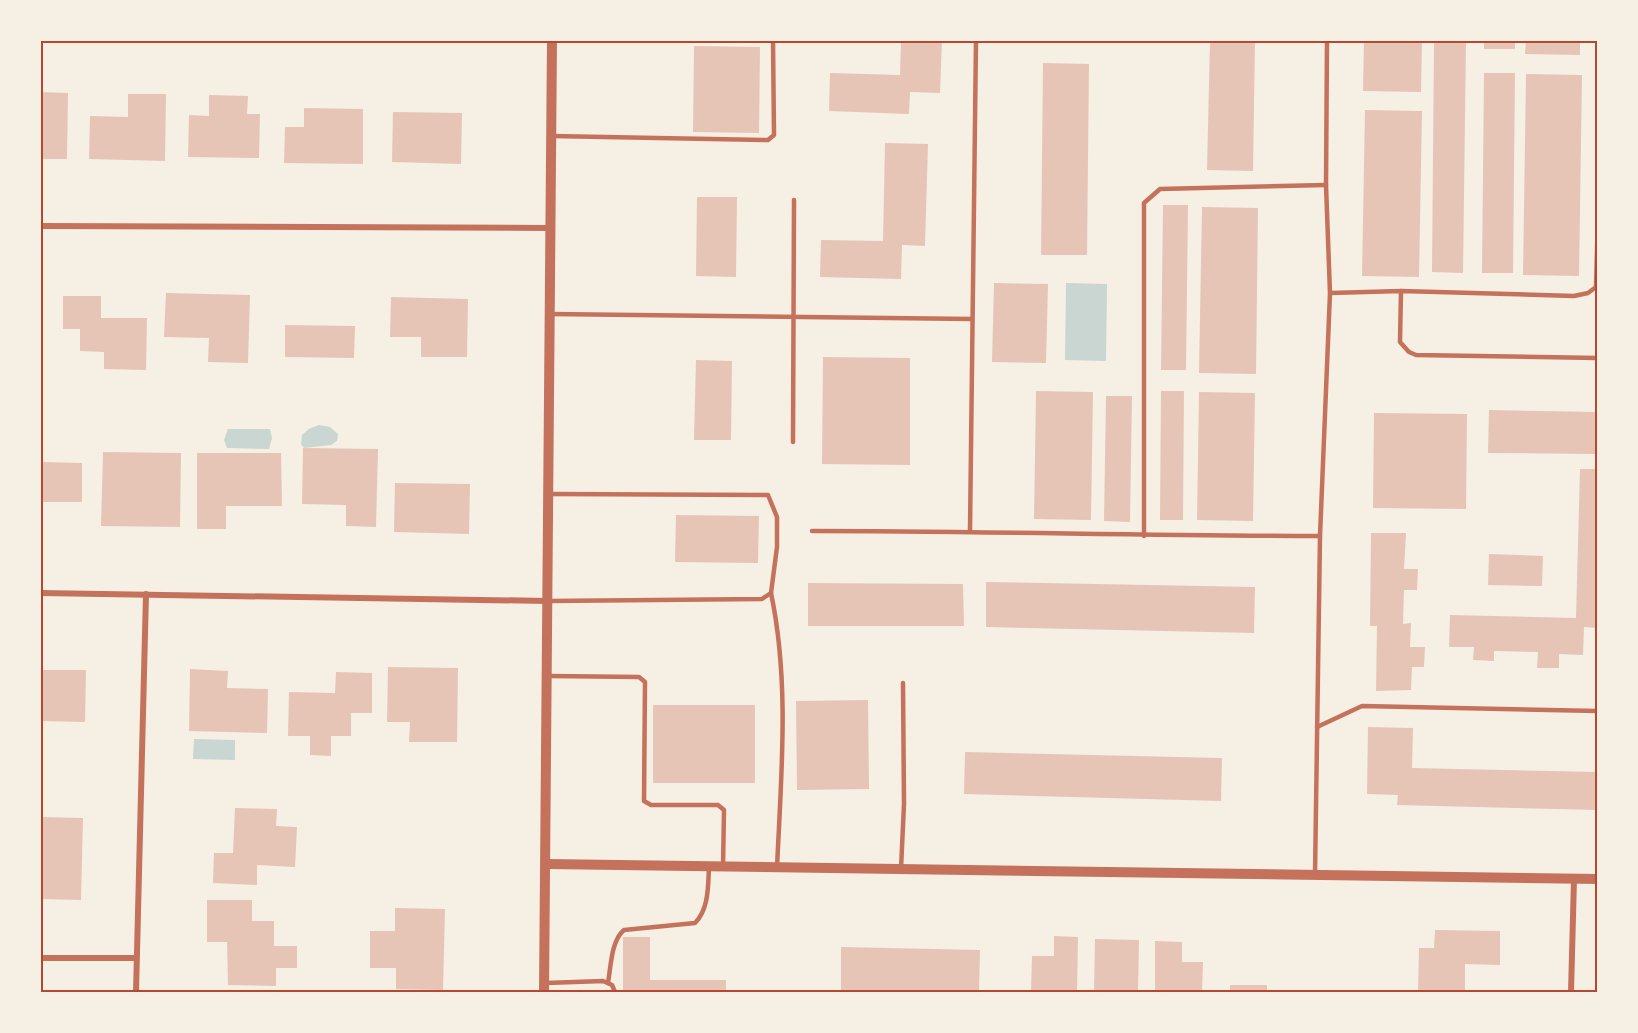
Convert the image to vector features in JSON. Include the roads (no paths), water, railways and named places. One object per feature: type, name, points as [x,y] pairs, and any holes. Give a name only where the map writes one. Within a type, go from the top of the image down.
[{"type":"street","points":[[544,988],[552,40]]},
{"type":"street","points":[[40,226],[550,228]]},
{"type":"street","points":[[40,593],[548,601]]},
{"type":"street","points":[[136,993],[146,594]]},
{"type":"street","points":[[546,864],[1598,879]]},
{"type":"street","points":[[1571,993],[1574,879]]},
{"type":"street","points":[[40,958],[136,958]]},
{"type":"lane","points":[[551,136],[768,140],[774,135],[773,40]]},
{"type":"lane","points":[[970,531],[976,40]]},
{"type":"lane","points":[[1316,875],[1320,536],[1330,293],[1326,185],[1327,40]]},
{"type":"lane","points":[[1144,536],[1144,203],[1160,189],[1326,185]]},
{"type":"lane","points":[[793,442],[794,200]]},
{"type":"lane","points":[[1330,293],[1401,291],[1574,296],[1588,293],[1596,287],[1598,215]]},
{"type":"lane","points":[[1401,291],[1400,342],[1409,352],[1416,355],[1598,358]]},
{"type":"lane","points":[[550,314],[972,319]]},
{"type":"lane","points":[[549,494],[768,495],[777,517],[777,547],[771,593],[779,631],[782,678],[782,758],[777,868]]},
{"type":"lane","points":[[812,531],[1320,536]]},
{"type":"lane","points":[[548,601],[762,599],[771,593]]},
{"type":"lane","points":[[547,676],[639,676],[645,682],[644,801],[651,805],[718,805],[724,810],[723,867]]},
{"type":"lane","points":[[901,869],[904,804],[903,683]]},
{"type":"lane","points":[[1317,727],[1362,706],[1598,711]]},
{"type":"lane","points":[[608,983],[615,944],[619,934],[624,930],[695,923],[699,919],[706,904],[710,867]]},
{"type":"lane","points":[[544,988],[608,983],[612,985],[615,993]]}]
